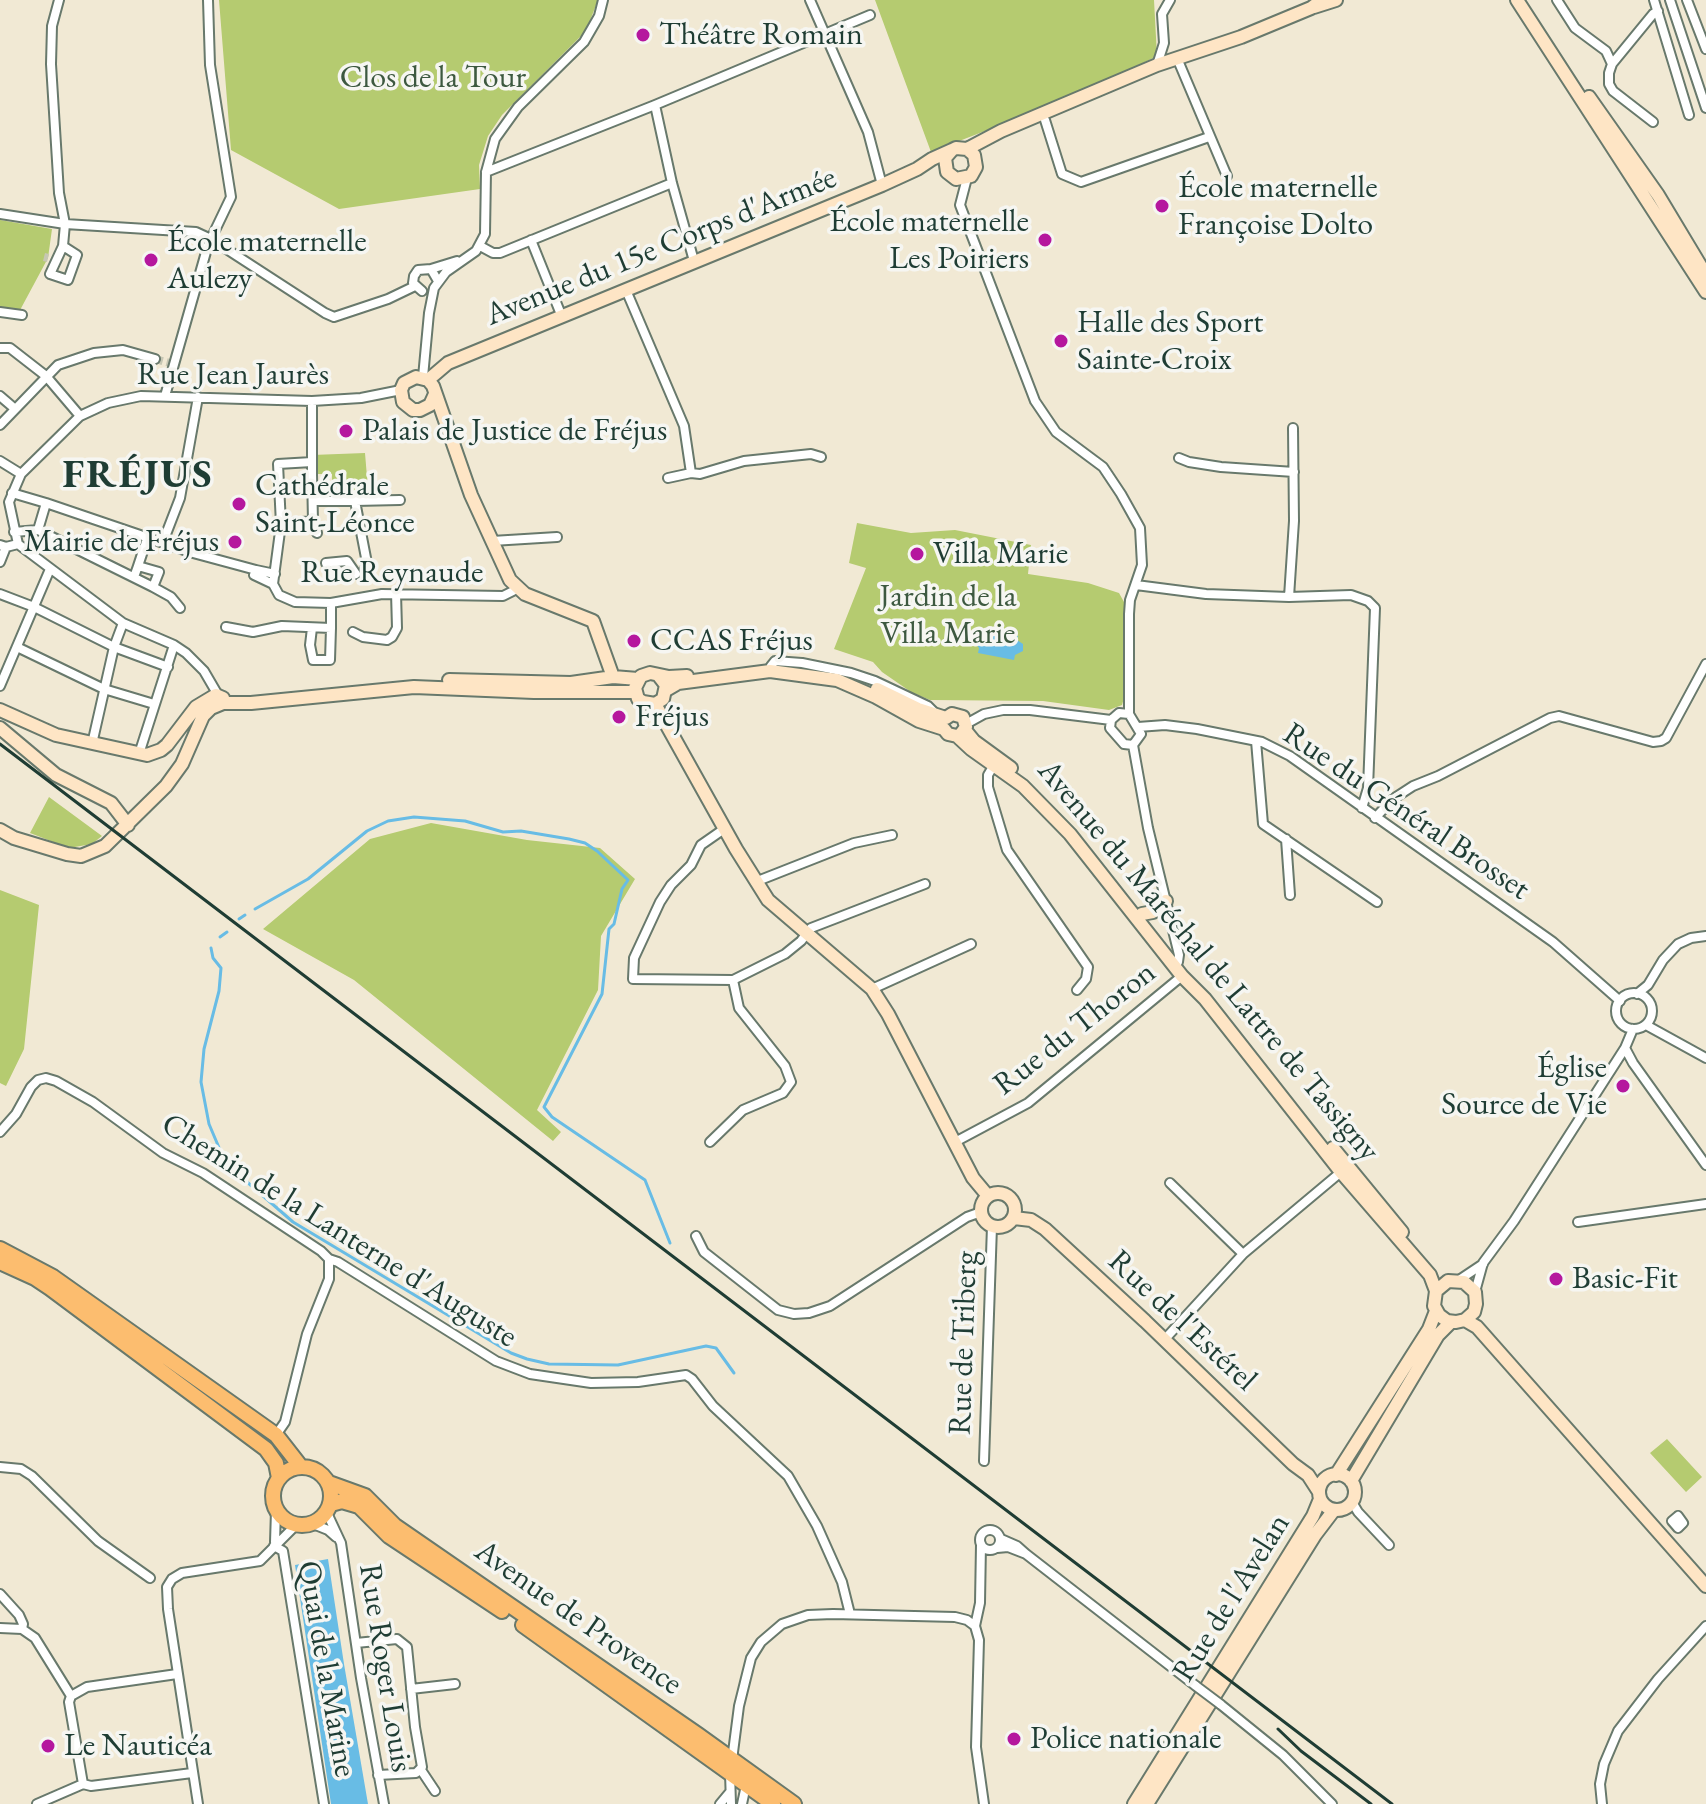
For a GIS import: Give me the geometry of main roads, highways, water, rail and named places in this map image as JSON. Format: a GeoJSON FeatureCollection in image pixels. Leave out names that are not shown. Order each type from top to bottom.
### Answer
{"type":"FeatureCollection","features":[{"type":"Feature","properties":{"kind":"main road"},"geometry":{"type":"LineString","coordinates":[[1179,62],[1157,65],[1001,131],[967,149],[952,150],[945,158],[945,168],[952,177],[967,178],[974,172],[976,160],[992,142],[1179,62],[1228,45],[1316,4],[1336,0]]}},
{"type":"Feature","properties":{"kind":"main road"},"geometry":{"type":"LineString","coordinates":[[1517,0],[1706,292]]}},
{"type":"Feature","properties":{"kind":"main road"},"geometry":{"type":"LineString","coordinates":[[1527,0],[1571,70],[1658,195],[1706,275]]}},
{"type":"Feature","properties":{"kind":"main road"},"geometry":{"type":"LineString","coordinates":[[967,149],[976,160]]}},
{"type":"Feature","properties":{"kind":"main road","name":"Avenue du 15e Corps d'Armée"},"geometry":{"type":"LineString","coordinates":[[426,379],[442,366],[882,185],[952,150]]}},
{"type":"Feature","properties":{"kind":"main road","name":"Avenue du 15e Corps d'Armée"},"geometry":{"type":"LineString","coordinates":[[917,169],[945,168]]}},
{"type":"Feature","properties":{"kind":"main road"},"geometry":{"type":"LineString","coordinates":[[432,399],[420,410],[407,407],[401,390],[409,379],[426,379],[466,495],[505,579],[513,591],[533,602],[577,617],[591,626],[609,682]]}},
{"type":"Feature","properties":{"kind":"main road"},"geometry":{"type":"LineString","coordinates":[[432,399],[510,580],[519,591],[593,621],[609,682]]}},
{"type":"Feature","properties":{"kind":"main road"},"geometry":{"type":"LineString","coordinates":[[637,686],[643,702],[655,704],[663,699],[666,690],[678,683],[770,671],[796,673],[850,684],[919,721],[942,721],[956,714],[963,717],[963,730],[951,736],[942,721],[918,709],[849,678],[803,668],[771,666],[676,677],[650,673],[637,686]]}},
{"type":"Feature","properties":{"kind":"main road"},"geometry":{"type":"LineString","coordinates":[[659,676],[666,690]]}},
{"type":"Feature","properties":{"kind":"main road"},"geometry":{"type":"LineString","coordinates":[[0,710],[35,728],[147,755],[161,750],[192,711],[218,700],[251,703],[414,687],[534,692],[609,682],[637,686]]}},
{"type":"Feature","properties":{"kind":"main road"},"geometry":{"type":"LineString","coordinates":[[0,830],[39,847],[81,856],[105,846],[166,786],[182,764],[203,716],[218,700]]}},
{"type":"Feature","properties":{"kind":"main road"},"geometry":{"type":"LineString","coordinates":[[655,704],[724,829],[768,900],[872,989],[973,1178],[988,1196]]}},
{"type":"Feature","properties":{"kind":"main road"},"geometry":{"type":"LineString","coordinates":[[0,728],[56,775],[111,803],[128,825]]}},
{"type":"Feature","properties":{"kind":"main road","name":"Avenue du Maréchal de Lattre de Tassigny"},"geometry":{"type":"LineString","coordinates":[[963,730],[994,765],[1023,786],[1070,834],[1341,1172],[1425,1269],[1436,1291]]}},
{"type":"Feature","properties":{"kind":"main road","name":"Avenue du Maréchal de Lattre de Tassigny"},"geometry":{"type":"LineString","coordinates":[[963,730],[1047,801],[1434,1271],[1469,1284],[1475,1292],[1476,1304],[1463,1318]]}},
{"type":"Feature","properties":{"kind":"main road"},"geometry":{"type":"LineString","coordinates":[[1142,914],[1153,912],[1166,901]]}},
{"type":"Feature","properties":{"kind":"main road"},"geometry":{"type":"LineString","coordinates":[[1000,1193],[1011,1198],[1015,1208],[1014,1218],[1005,1226],[992,1226],[985,1221],[981,1212],[988,1196],[1000,1193]]}},
{"type":"Feature","properties":{"kind":"main road","name":"Rue de l'Estérel"},"geometry":{"type":"LineString","coordinates":[[1014,1218],[1031,1220],[1045,1229],[1308,1475],[1319,1496]]}},
{"type":"Feature","properties":{"kind":"main road"},"geometry":{"type":"LineString","coordinates":[[0,1249],[53,1277],[276,1435],[301,1467]]}},
{"type":"Feature","properties":{"kind":"main road"},"geometry":{"type":"LineString","coordinates":[[0,1262],[50,1288],[266,1449],[276,1463],[279,1478]]}},
{"type":"Feature","properties":{"kind":"main road"},"geometry":{"type":"LineString","coordinates":[[1351,1481],[1355,1491],[1352,1502],[1345,1509],[1326,1507],[1319,1496],[1429,1329],[1436,1311],[1436,1291],[1454,1280]]}},
{"type":"Feature","properties":{"kind":"main road"},"geometry":{"type":"LineString","coordinates":[[1436,1311],[1443,1318],[1463,1318],[1477,1327],[1706,1586]]}},
{"type":"Feature","properties":{"kind":"main road"},"geometry":{"type":"LineString","coordinates":[[1351,1481],[1438,1335],[1463,1318]]}},
{"type":"Feature","properties":{"kind":"main road"},"geometry":{"type":"LineString","coordinates":[[1463,1318],[1579,1436],[1706,1576]]}},
{"type":"Feature","properties":{"kind":"main road"},"geometry":{"type":"LineString","coordinates":[[301,1467],[320,1473],[329,1483],[329,1508],[313,1524],[296,1525],[285,1520],[276,1510],[273,1494],[279,1478],[289,1470],[301,1467]]}},
{"type":"Feature","properties":{"kind":"main road"},"geometry":{"type":"LineString","coordinates":[[1308,1475],[1351,1481]]}},
{"type":"Feature","properties":{"kind":"main road","name":"Avenue de Provence"},"geometry":{"type":"LineString","coordinates":[[329,1483],[365,1496],[395,1526],[731,1766],[773,1804]]}},
{"type":"Feature","properties":{"kind":"main road","name":"Rue de l'Avelan"},"geometry":{"type":"LineString","coordinates":[[1134,1804],[1305,1528],[1319,1496]]}},
{"type":"Feature","properties":{"kind":"main road","name":"Avenue de Provence"},"geometry":{"type":"LineString","coordinates":[[329,1508],[342,1501],[359,1506],[389,1536],[731,1766]]}},
{"type":"Feature","properties":{"kind":"main road","name":"Rue de l'Avelan"},"geometry":{"type":"LineString","coordinates":[[1147,1804],[1315,1535],[1334,1510]]}},
{"type":"Feature","properties":{"kind":"main road","name":"Avenue de Provence"},"geometry":{"type":"LineString","coordinates":[[748,1779],[794,1804]]}},
{"type":"Feature","properties":{"kind":"water"},"geometry":{"type":"Polygon","coordinates":[[[983,630],[1018,636],[1023,651],[1015,655],[1014,660],[978,653],[979,648],[973,640],[983,630]]]}},
{"type":"Feature","properties":{"kind":"water"},"geometry":{"type":"Polygon","coordinates":[[[328,1559],[368,1804],[331,1804],[295,1565],[328,1559]]]}},
{"type":"Feature","properties":{"kind":"waterway"},"geometry":{"type":"LineString","coordinates":[[255,909],[308,879],[367,831],[388,821],[414,817],[465,821],[503,832],[521,831],[569,839],[585,843],[597,851],[628,880],[622,889],[614,924],[609,929],[602,994],[544,1107],[552,1117],[645,1180],[670,1243]]}},
{"type":"Feature","properties":{"kind":"waterway"},"geometry":{"type":"LineString","coordinates":[[239,919],[245,915]]}},
{"type":"Feature","properties":{"kind":"waterway"},"geometry":{"type":"LineString","coordinates":[[220,937],[227,932]]}},
{"type":"Feature","properties":{"kind":"waterway"},"geometry":{"type":"LineString","coordinates":[[211,948],[213,958],[221,968],[219,991],[204,1049],[201,1082],[209,1124],[220,1150],[239,1175],[293,1222],[511,1353],[527,1359],[549,1364],[618,1365],[706,1346],[716,1348],[734,1373]]}},
{"type":"Feature","properties":{"kind":"tunnel"},"geometry":{"type":"LineString","coordinates":[[44,257],[48,258]]}},
{"type":"Feature","properties":{"kind":"tunnel"},"geometry":{"type":"LineString","coordinates":[[155,359],[170,363]]}},
{"type":"Feature","properties":{"kind":"railway"},"geometry":{"type":"LineString","coordinates":[[0,744],[1392,1804]]}},
{"type":"Feature","properties":{"kind":"railway"},"geometry":{"type":"LineString","coordinates":[[1278,1729],[1301,1751],[1371,1804]]}},
{"type":"Feature","properties":{"kind":"place","name":"Théâtre Romain"},"geometry":{"type":"Point","coordinates":[643,35]}},
{"type":"Feature","properties":{"kind":"place","name":"École maternelle Françoise Dolto"},"geometry":{"type":"Point","coordinates":[1162,206]}},
{"type":"Feature","properties":{"kind":"place","name":"École maternelle Les Poiriers"},"geometry":{"type":"Point","coordinates":[1045,240]}},
{"type":"Feature","properties":{"kind":"place","name":"École maternelle Aulezy"},"geometry":{"type":"Point","coordinates":[151,260]}},
{"type":"Feature","properties":{"kind":"place","name":"Halle des Sport Sainte-Croix"},"geometry":{"type":"Point","coordinates":[1061,341]}},
{"type":"Feature","properties":{"kind":"place","name":"Palais de Justice de Fréjus"},"geometry":{"type":"Point","coordinates":[346,431]}},
{"type":"Feature","properties":{"kind":"place","name":"Cathédrale Saint-Léonce"},"geometry":{"type":"Point","coordinates":[239,504]}},
{"type":"Feature","properties":{"kind":"place","name":"Mairie de Fréjus"},"geometry":{"type":"Point","coordinates":[235,542]}},
{"type":"Feature","properties":{"kind":"place","name":"Villa Marie"},"geometry":{"type":"Point","coordinates":[917,554]}},
{"type":"Feature","properties":{"kind":"place","name":"CCAS Fréjus"},"geometry":{"type":"Point","coordinates":[634,641]}},
{"type":"Feature","properties":{"kind":"place","name":"Fréjus"},"geometry":{"type":"Point","coordinates":[619,717]}},
{"type":"Feature","properties":{"kind":"place","name":"Église Source de Vie"},"geometry":{"type":"Point","coordinates":[1623,1086]}},
{"type":"Feature","properties":{"kind":"place","name":"Basic-Fit"},"geometry":{"type":"Point","coordinates":[1556,1279]}},
{"type":"Feature","properties":{"kind":"place","name":"Police nationale"},"geometry":{"type":"Point","coordinates":[1014,1739]}},
{"type":"Feature","properties":{"kind":"place","name":"Le Nauticéa"},"geometry":{"type":"Point","coordinates":[48,1746]}},
{"type":"Feature","properties":{"kind":"district","name":"FRÉJUS"},"geometry":{"type":"Point","coordinates":[138,476]}},
{"type":"Feature","properties":{"kind":"park label","name":"Clos de la Tour"},"geometry":{"type":"Point","coordinates":[433,78]}},
{"type":"Feature","properties":{"kind":"park label","name":"Jardin de la Villa Marie"},"geometry":{"type":"Point","coordinates":[948,616]}}]}
